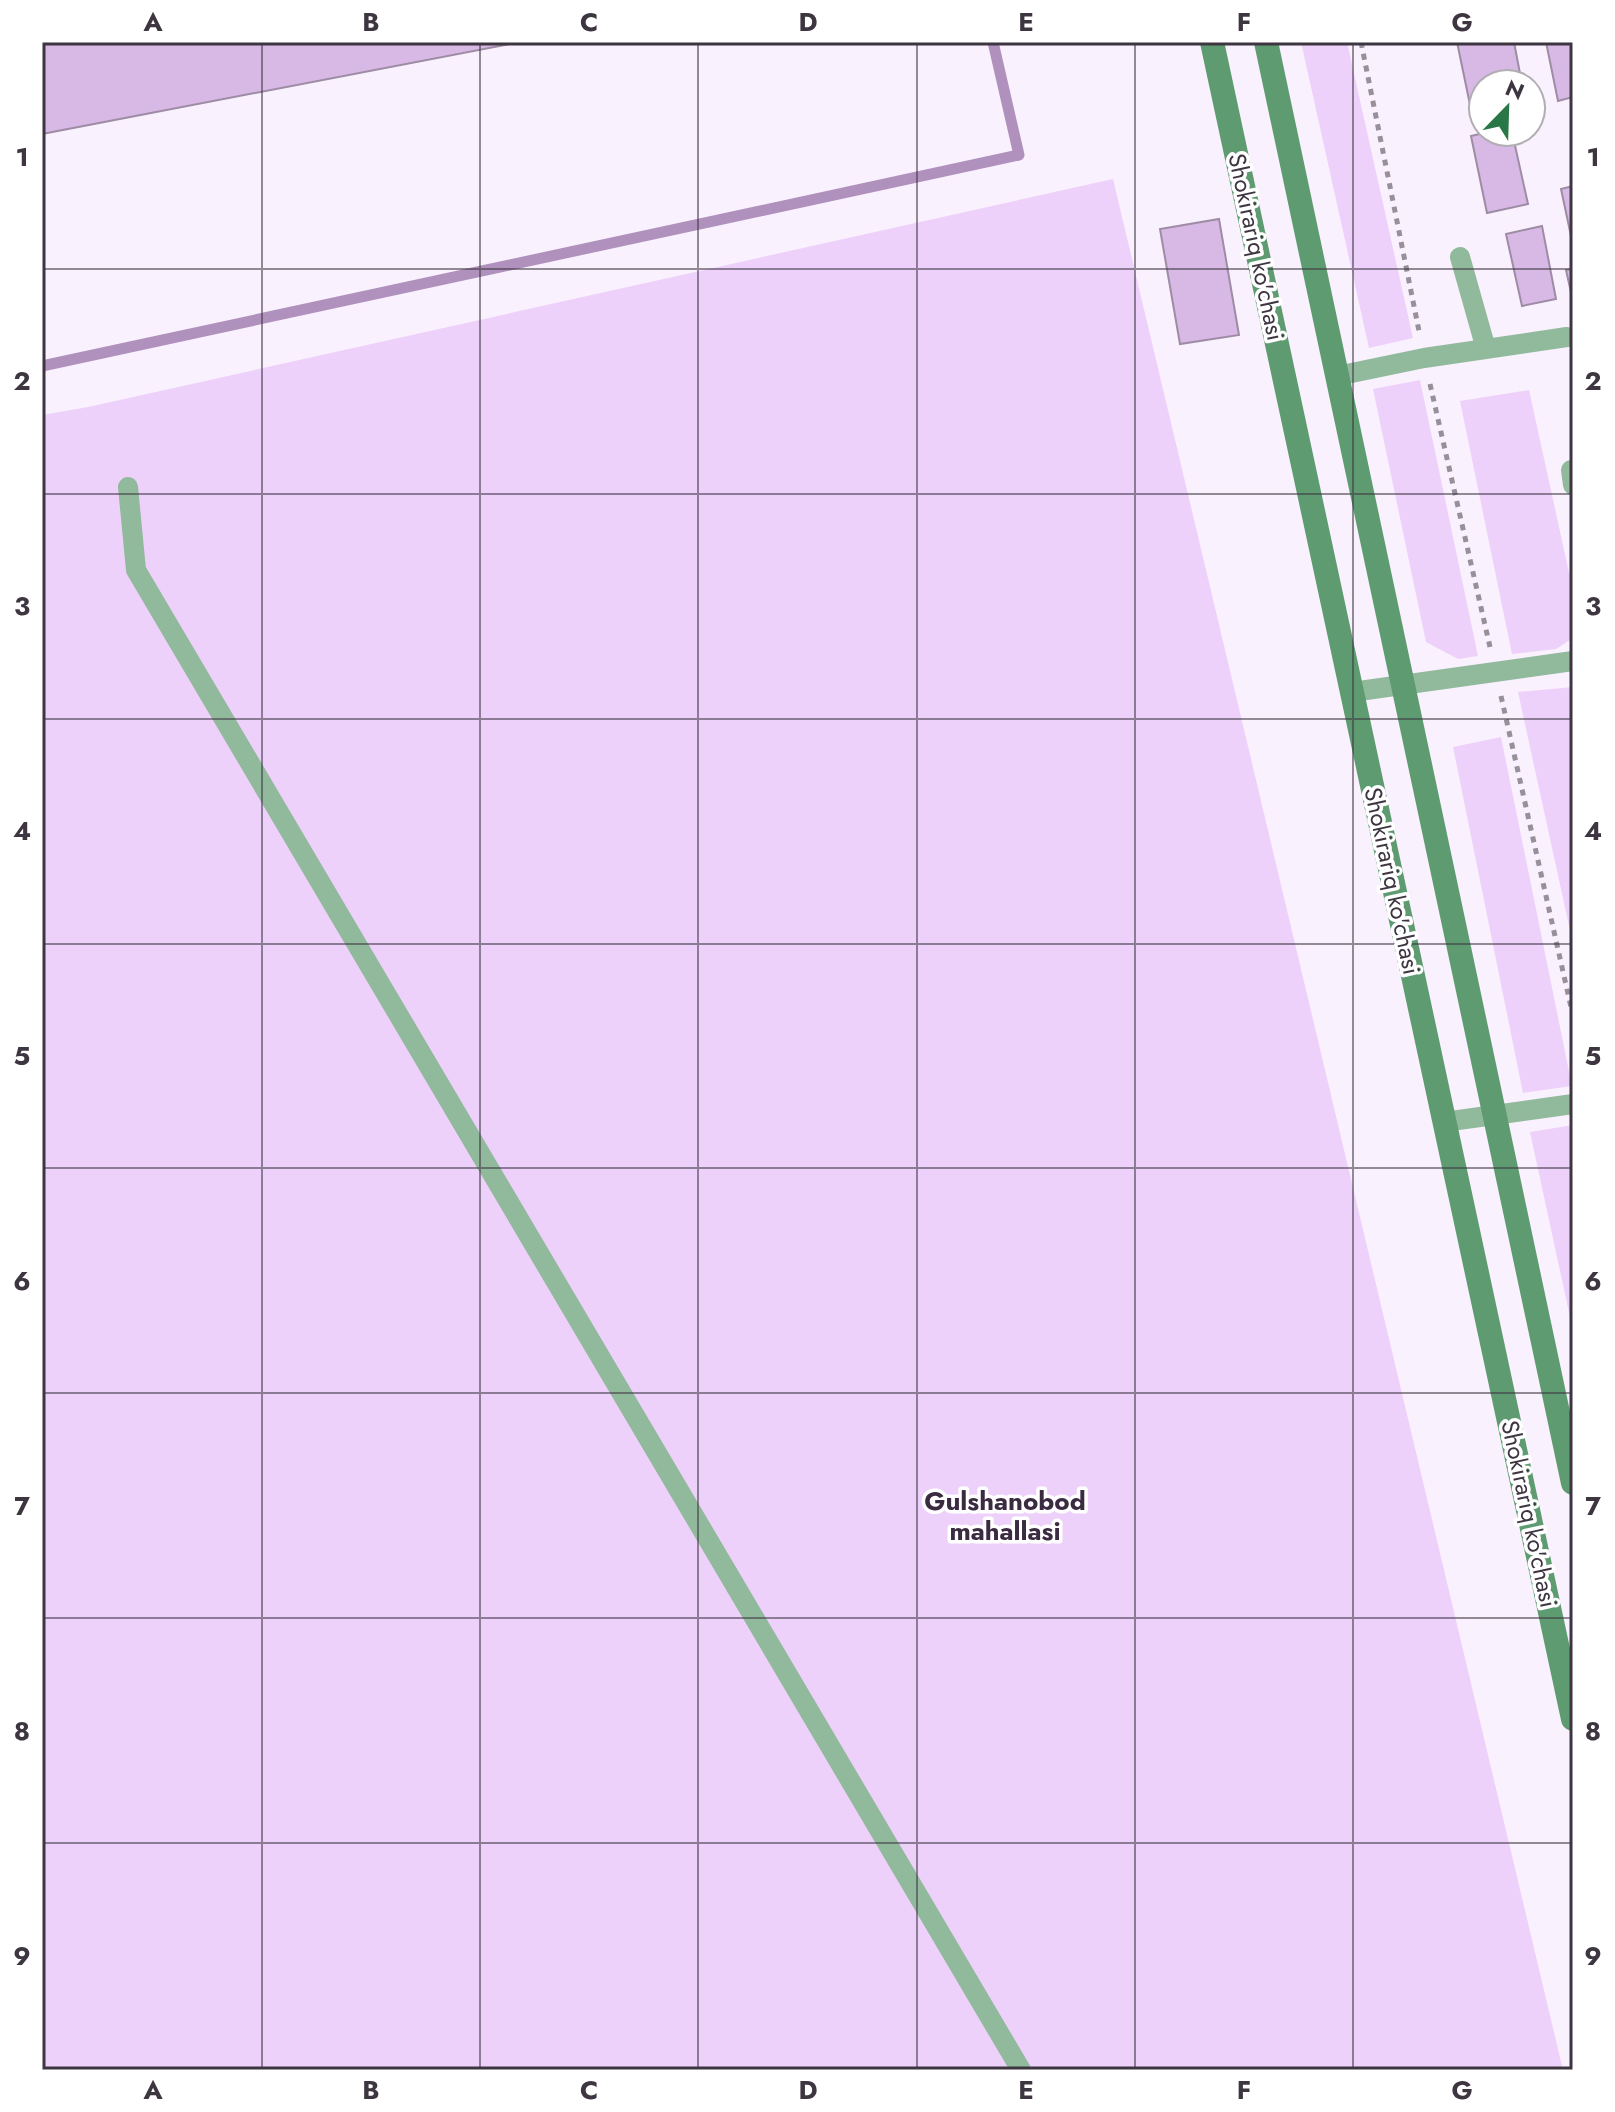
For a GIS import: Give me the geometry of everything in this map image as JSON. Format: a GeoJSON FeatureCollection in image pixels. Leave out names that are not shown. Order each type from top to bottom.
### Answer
{"type":"FeatureCollection","features":[{"type":"Feature","properties":{"kind":"main road","name":"Shokirariq ko'chasi"},"geometry":{"type":"LineString","coordinates":[[1212,42],[1573,1719]]}},
{"type":"Feature","properties":{"kind":"main road","name":"Shokirariq ko'chasi"},"geometry":{"type":"LineString","coordinates":[[1266,42],[1573,1483]]}},
{"type":"Feature","properties":{"kind":"lane"},"geometry":{"type":"LineString","coordinates":[[1460,257],[1486,349]]}},
{"type":"Feature","properties":{"kind":"lane"},"geometry":{"type":"LineString","coordinates":[[1337,376],[1424,358],[1567,337]]}},
{"type":"Feature","properties":{"kind":"lane"},"geometry":{"type":"LineString","coordinates":[[1573,470],[1573,485]]}},
{"type":"Feature","properties":{"kind":"lane"},"geometry":{"type":"LineString","coordinates":[[128,487],[136,570],[1021,2070]]}},
{"type":"Feature","properties":{"kind":"lane"},"geometry":{"type":"LineString","coordinates":[[1352,692],[1573,661]]}},
{"type":"Feature","properties":{"kind":"lane"},"geometry":{"type":"LineString","coordinates":[[1444,1122],[1573,1104]]}},
{"type":"Feature","properties":{"kind":"path"},"geometry":{"type":"LineString","coordinates":[[1361,42],[1424,358],[1573,1016]]}},
{"type":"Feature","properties":{"kind":"shaded area"},"geometry":{"type":"Polygon","coordinates":[[[1301,42],[1347,42],[1413,338],[1369,348],[1301,42]]]}},
{"type":"Feature","properties":{"kind":"shaded area"},"geometry":{"type":"Polygon","coordinates":[[[1113,179],[1563,2070],[42,2070],[42,415],[1113,179]]]}},
{"type":"Feature","properties":{"kind":"shaded area"},"geometry":{"type":"Polygon","coordinates":[[[1420,380],[1478,656],[1458,659],[1426,642],[1373,389],[1420,380]]]}},
{"type":"Feature","properties":{"kind":"shaded area"},"geometry":{"type":"Polygon","coordinates":[[[1529,390],[1573,591],[1573,638],[1556,649],[1512,654],[1460,401],[1529,390]]]}},
{"type":"Feature","properties":{"kind":"shaded area"},"geometry":{"type":"Polygon","coordinates":[[[1573,687],[1573,944],[1518,692],[1573,687]]]}},
{"type":"Feature","properties":{"kind":"shaded area"},"geometry":{"type":"Polygon","coordinates":[[[1501,737],[1572,1086],[1523,1093],[1453,747],[1501,737]]]}},
{"type":"Feature","properties":{"kind":"shaded area"},"geometry":{"type":"Polygon","coordinates":[[[1573,1125],[1573,1331],[1530,1132],[1573,1125]]]}},
{"type":"Feature","properties":{"kind":"building"},"geometry":{"type":"Polygon","coordinates":[[[42,42],[520,42],[42,134],[42,42]]]}},
{"type":"Feature","properties":{"kind":"building"},"geometry":{"type":"Polygon","coordinates":[[[1457,42],[1514,42],[1519,68],[1467,68],[1467,90],[1457,42]]]}},
{"type":"Feature","properties":{"kind":"building"},"geometry":{"type":"Polygon","coordinates":[[[1546,42],[1573,42],[1573,97],[1558,101],[1546,42]]]}},
{"type":"Feature","properties":{"kind":"building"},"geometry":{"type":"Polygon","coordinates":[[[1473,148],[1516,148],[1528,204],[1487,213],[1473,148]]]}},
{"type":"Feature","properties":{"kind":"building"},"geometry":{"type":"Polygon","coordinates":[[[1573,186],[1573,235],[1571,236],[1561,189],[1573,186]]]}},
{"type":"Feature","properties":{"kind":"building"},"geometry":{"type":"Polygon","coordinates":[[[1219,219],[1239,335],[1180,344],[1160,229],[1219,219]]]}},
{"type":"Feature","properties":{"kind":"building"},"geometry":{"type":"Polygon","coordinates":[[[1542,226],[1556,299],[1522,306],[1506,234],[1542,226]]]}},
{"type":"Feature","properties":{"kind":"building"},"geometry":{"type":"Polygon","coordinates":[[[1573,269],[1573,301],[1566,270],[1573,269]]]}},
{"type":"Feature","properties":{"kind":"waterway"},"geometry":{"type":"LineString","coordinates":[[42,366],[1019,155],[993,42]]}},
{"type":"Feature","properties":{"kind":"district","name":"Gulshanobod mahallasi"},"geometry":{"type":"Point","coordinates":[1005,1516]}}]}
